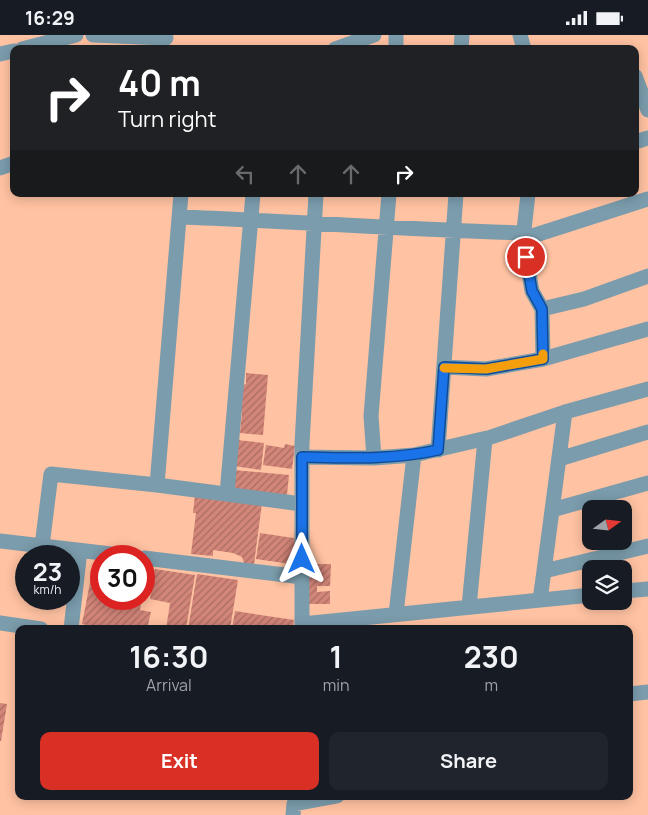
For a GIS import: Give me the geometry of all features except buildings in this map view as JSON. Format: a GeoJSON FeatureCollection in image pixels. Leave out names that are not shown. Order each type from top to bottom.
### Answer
{"type":"FeatureCollection","features":[{"type":"Feature","properties":{"kind":"street"},"geometry":{"type":"LineString","coordinates":[[40,45],[76,35]]}},
{"type":"Feature","properties":{"kind":"street"},"geometry":{"type":"LineString","coordinates":[[93,35],[165,40]]}},
{"type":"Feature","properties":{"kind":"street"},"geometry":{"type":"LineString","coordinates":[[346,45],[374,35]]}},
{"type":"Feature","properties":{"kind":"street"},"geometry":{"type":"LineString","coordinates":[[639,86],[648,110]]}},
{"type":"Feature","properties":{"kind":"street"},"geometry":{"type":"LineString","coordinates":[[157,485],[181,197]]}},
{"type":"Feature","properties":{"kind":"street"},"geometry":{"type":"LineString","coordinates":[[227,494],[253,197]]}},
{"type":"Feature","properties":{"kind":"street"},"geometry":{"type":"LineString","coordinates":[[316,197],[302,457],[302,624],[582,596]]}},
{"type":"Feature","properties":{"kind":"street"},"geometry":{"type":"LineString","coordinates":[[374,458],[371,416],[389,197]]}},
{"type":"Feature","properties":{"kind":"street"},"geometry":{"type":"LineString","coordinates":[[438,450],[456,197]]}},
{"type":"Feature","properties":{"kind":"street"},"geometry":{"type":"LineString","coordinates":[[528,197],[524,236],[532,291],[542,309],[543,359]]}},
{"type":"Feature","properties":{"kind":"street"},"geometry":{"type":"LineString","coordinates":[[179,217],[314,222],[524,236],[648,199]]}},
{"type":"Feature","properties":{"kind":"street"},"geometry":{"type":"LineString","coordinates":[[542,309],[584,299],[648,276]]}},
{"type":"Feature","properties":{"kind":"street"},"geometry":{"type":"LineString","coordinates":[[444,367],[486,369],[543,359],[648,329]]}},
{"type":"Feature","properties":{"kind":"street"},"geometry":{"type":"LineString","coordinates":[[302,457],[374,458],[414,455],[487,438],[565,412],[648,389]]}},
{"type":"Feature","properties":{"kind":"street"},"geometry":{"type":"LineString","coordinates":[[540,600],[565,412]]}},
{"type":"Feature","properties":{"kind":"street"},"geometry":{"type":"LineString","coordinates":[[559,459],[648,432]]}},
{"type":"Feature","properties":{"kind":"street"},"geometry":{"type":"LineString","coordinates":[[469,607],[485,439],[487,438]]}},
{"type":"Feature","properties":{"kind":"street"},"geometry":{"type":"LineString","coordinates":[[396,615],[414,455]]}},
{"type":"Feature","properties":{"kind":"street"},"geometry":{"type":"LineString","coordinates":[[42,545],[51,474],[157,485],[302,504]]}},
{"type":"Feature","properties":{"kind":"street"},"geometry":{"type":"LineString","coordinates":[[552,510],[648,483]]}},
{"type":"Feature","properties":{"kind":"street"},"geometry":{"type":"LineString","coordinates":[[0,541],[34,545]]}},
{"type":"Feature","properties":{"kind":"street"},"geometry":{"type":"LineString","coordinates":[[544,571],[648,546]]}},
{"type":"Feature","properties":{"kind":"street"},"geometry":{"type":"LineString","coordinates":[[80,551],[90,552]]}},
{"type":"Feature","properties":{"kind":"street"},"geometry":{"type":"LineString","coordinates":[[155,559],[302,577]]}},
{"type":"Feature","properties":{"kind":"street"},"geometry":{"type":"LineString","coordinates":[[632,590],[648,589]]}},
{"type":"Feature","properties":{"kind":"street"},"geometry":{"type":"LineString","coordinates":[[71,625],[73,610]]}},
{"type":"Feature","properties":{"kind":"street"},"geometry":{"type":"LineString","coordinates":[[0,623],[15,625]]}},
{"type":"Feature","properties":{"kind":"street"},"geometry":{"type":"LineString","coordinates":[[633,694],[648,692]]}},
{"type":"Feature","properties":{"kind":"street"},"geometry":{"type":"LineString","coordinates":[[293,815],[294,804],[316,800]]}},
{"type":"Feature","properties":{"kind":"slow traffic"},"geometry":{"type":"LineString","coordinates":[[444,368],[486,369],[543,359],[543,354]]}},
{"type":"Feature","properties":{"kind":"route"},"geometry":{"type":"LineString","coordinates":[[302,559],[302,457],[374,458],[414,455],[438,450],[444,367],[486,369],[543,359],[542,309],[532,291],[526,257]]}}]}
